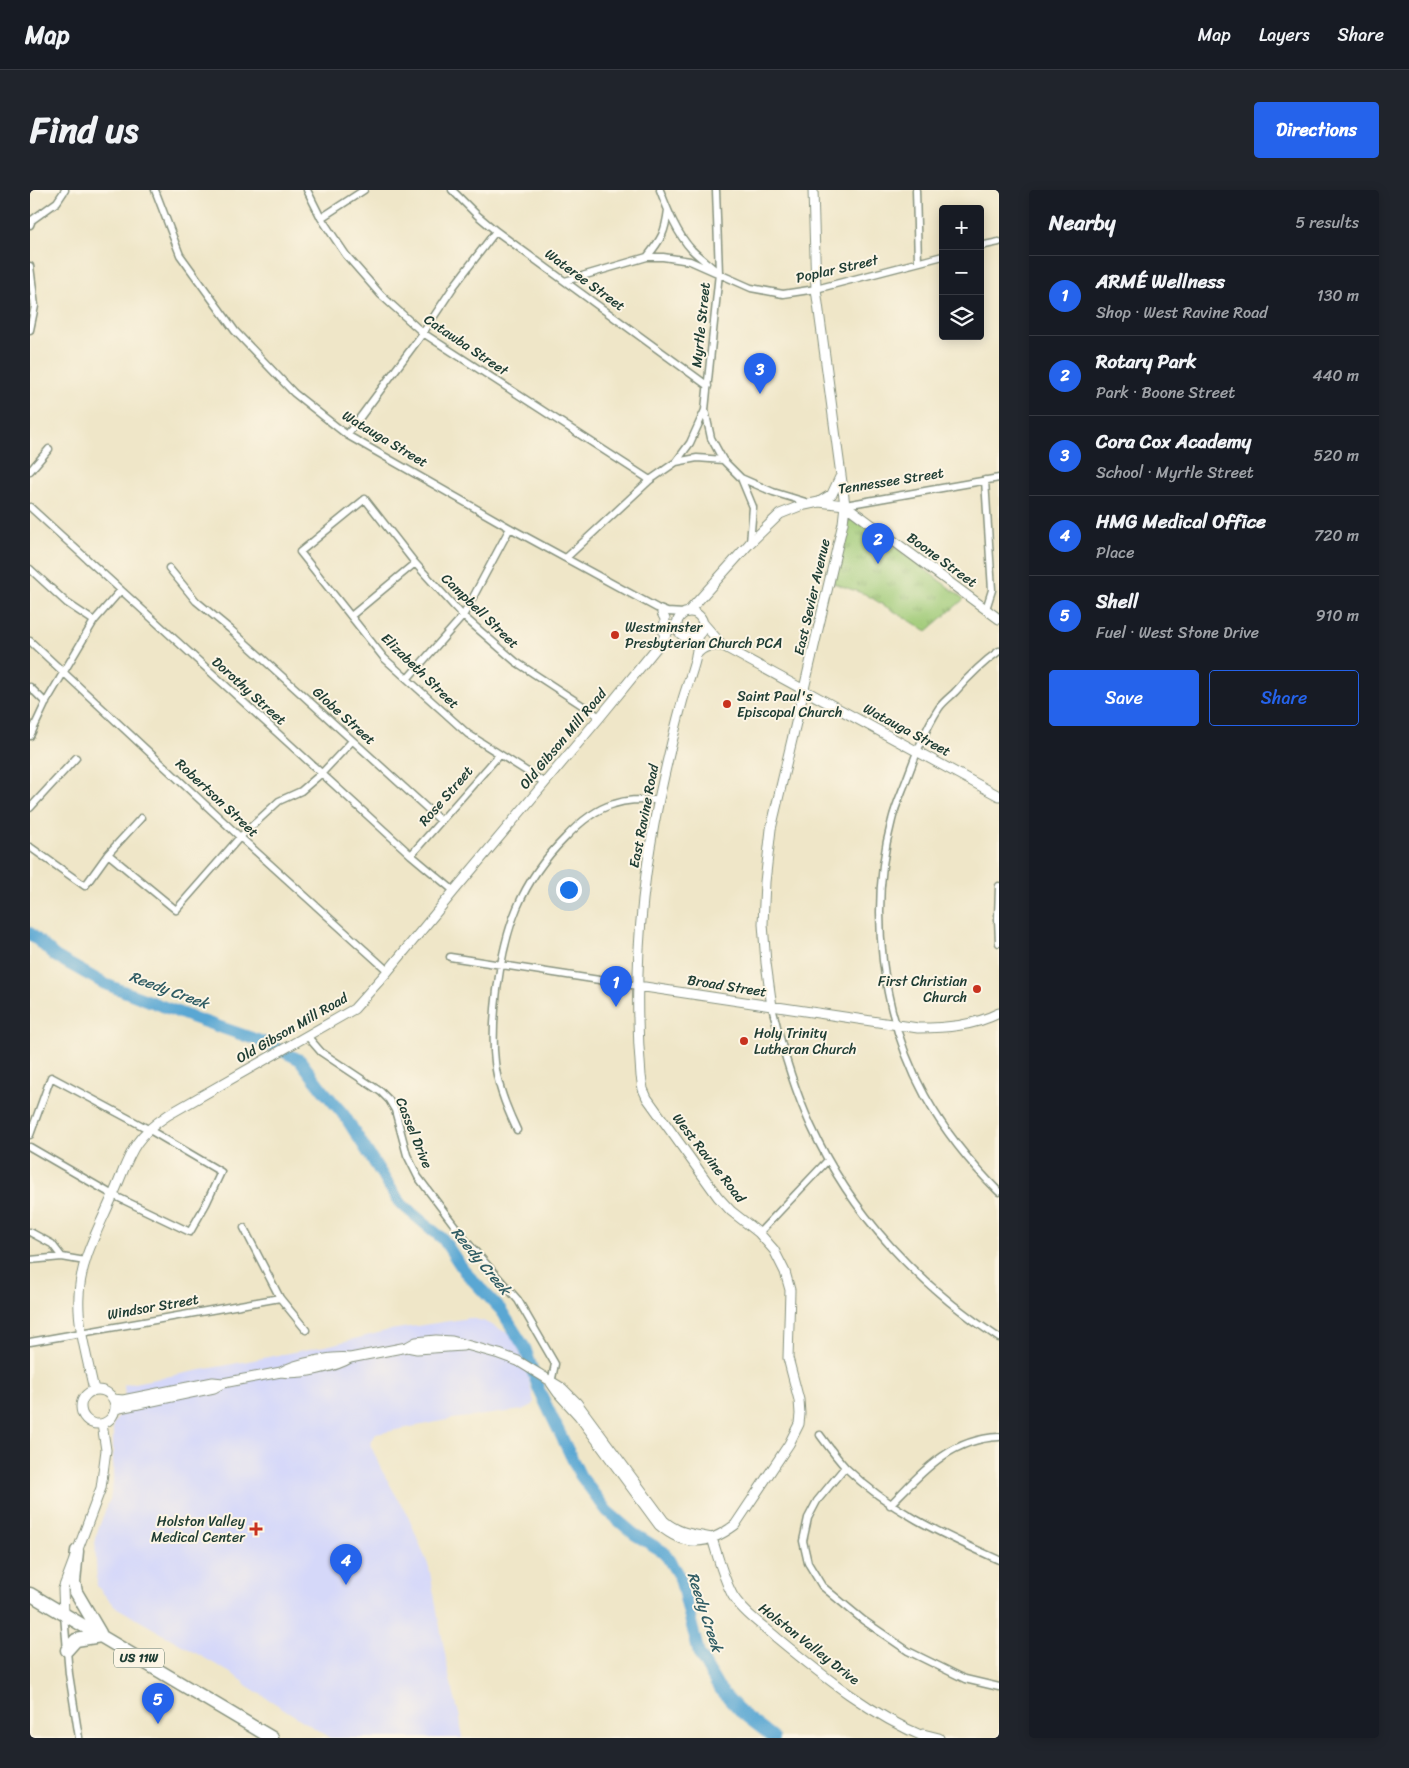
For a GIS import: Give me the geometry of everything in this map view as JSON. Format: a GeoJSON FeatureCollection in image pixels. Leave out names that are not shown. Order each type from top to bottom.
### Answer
{"type":"FeatureCollection","features":[{"type":"Feature","properties":{"kind":"highway"},"geometry":{"type":"LineString","coordinates":[[67,1650],[76,1640],[101,1636],[76,1592],[74,1582],[77,1551]]}},
{"type":"Feature","properties":{"kind":"highway","name":"US 11W"},"geometry":{"type":"LineString","coordinates":[[30,1594],[272,1738]]}},
{"type":"Feature","properties":{"kind":"street"},"geometry":{"type":"LineString","coordinates":[[30,225],[32,220],[57,202],[65,190]]}},
{"type":"Feature","properties":{"kind":"street","name":"Watauga Street"},"geometry":{"type":"LineString","coordinates":[[155,190],[180,255],[234,332],[294,393],[347,435],[566,558],[677,623]]}},
{"type":"Feature","properties":{"kind":"street","name":"Catawba Street"},"geometry":{"type":"LineString","coordinates":[[307,190],[321,218],[346,255],[381,295],[423,333],[650,480]]}},
{"type":"Feature","properties":{"kind":"street"},"geometry":{"type":"LineString","coordinates":[[321,218],[364,190]]}},
{"type":"Feature","properties":{"kind":"street","name":"Wateree Street"},"geometry":{"type":"LineString","coordinates":[[452,190],[496,231],[708,386]]}},
{"type":"Feature","properties":{"kind":"street"},"geometry":{"type":"LineString","coordinates":[[660,190],[668,210],[692,250],[719,273]]}},
{"type":"Feature","properties":{"kind":"street","name":"Myrtle Street"},"geometry":{"type":"LineString","coordinates":[[716,190],[719,273],[705,410],[711,438],[723,460]]}},
{"type":"Feature","properties":{"kind":"street","name":"East Sevier Avenue"},"geometry":{"type":"LineString","coordinates":[[772,1007],[766,963],[764,924],[767,856],[777,799],[843,522],[844,505],[816,289],[813,190]]}},
{"type":"Feature","properties":{"kind":"street"},"geometry":{"type":"LineString","coordinates":[[916,190],[918,262]]}},
{"type":"Feature","properties":{"kind":"street"},"geometry":{"type":"LineString","coordinates":[[647,257],[661,240],[668,210]]}},
{"type":"Feature","properties":{"kind":"street"},"geometry":{"type":"LineString","coordinates":[[347,435],[496,231]]}},
{"type":"Feature","properties":{"kind":"street"},"geometry":{"type":"LineString","coordinates":[[984,245],[999,242]]}},
{"type":"Feature","properties":{"kind":"street","name":"Poplar Street"},"geometry":{"type":"LineString","coordinates":[[565,281],[647,257],[690,261],[751,288],[784,294],[816,289],[939,257]]}},
{"type":"Feature","properties":{"kind":"street"},"geometry":{"type":"LineString","coordinates":[[30,266],[34,306],[30,330]]}},
{"type":"Feature","properties":{"kind":"street"},"geometry":{"type":"LineString","coordinates":[[566,558],[650,480],[676,462],[690,442],[705,410]]}},
{"type":"Feature","properties":{"kind":"street"},"geometry":{"type":"LineString","coordinates":[[30,471],[50,449]]}},
{"type":"Feature","properties":{"kind":"street"},"geometry":{"type":"LineString","coordinates":[[676,462],[697,458],[723,460]]}},
{"type":"Feature","properties":{"kind":"street","name":"Tennessee Street"},"geometry":{"type":"LineString","coordinates":[[723,460],[741,478],[773,492],[809,503],[819,502],[844,505],[999,478]]}},
{"type":"Feature","properties":{"kind":"street"},"geometry":{"type":"LineString","coordinates":[[819,502],[832,494],[840,474]]}},
{"type":"Feature","properties":{"kind":"street"},"geometry":{"type":"LineString","coordinates":[[741,478],[753,507],[750,543]]}},
{"type":"Feature","properties":{"kind":"street"},"geometry":{"type":"LineString","coordinates":[[985,480],[992,590],[986,609]]}},
{"type":"Feature","properties":{"kind":"street","name":"Campbell Street"},"geometry":{"type":"LineString","coordinates":[[300,552],[365,500],[415,563],[463,616],[516,662],[600,717]]}},
{"type":"Feature","properties":{"kind":"street"},"geometry":{"type":"LineString","coordinates":[[724,646],[712,645],[702,648],[696,655],[691,642],[684,636],[677,623],[679,618],[705,594],[750,543],[780,514],[809,503]]}},
{"type":"Feature","properties":{"kind":"street","name":"Boone Street"},"geometry":{"type":"LineString","coordinates":[[844,505],[999,619]]}},
{"type":"Feature","properties":{"kind":"street","name":"Dorothy Street"},"geometry":{"type":"LineString","coordinates":[[30,507],[411,855],[454,891]]}},
{"type":"Feature","properties":{"kind":"street"},"geometry":{"type":"LineString","coordinates":[[408,678],[463,616],[510,528]]}},
{"type":"Feature","properties":{"kind":"street","name":"Elizabeth Street"},"geometry":{"type":"LineString","coordinates":[[300,552],[384,658],[468,734],[545,783]]}},
{"type":"Feature","properties":{"kind":"street"},"geometry":{"type":"LineString","coordinates":[[350,616],[415,563]]}},
{"type":"Feature","properties":{"kind":"street","name":"Globe Street"},"geometry":{"type":"LineString","coordinates":[[169,568],[196,601],[230,629],[441,821]]}},
{"type":"Feature","properties":{"kind":"street"},"geometry":{"type":"LineString","coordinates":[[30,569],[67,603],[94,621]]}},
{"type":"Feature","properties":{"kind":"street"},"geometry":{"type":"LineString","coordinates":[[30,736],[46,703],[94,621],[121,590]]}},
{"type":"Feature","properties":{"kind":"street"},"geometry":{"type":"LineString","coordinates":[[697,636],[702,630],[705,594]]}},
{"type":"Feature","properties":{"kind":"street"},"geometry":{"type":"LineString","coordinates":[[659,611],[665,619],[662,641]]}},
{"type":"Feature","properties":{"kind":"street","name":"Watauga Street"},"geometry":{"type":"LineString","coordinates":[[659,611],[686,613]]}},
{"type":"Feature","properties":{"kind":"street"},"geometry":{"type":"LineString","coordinates":[[686,613],[696,614],[702,621]]}},
{"type":"Feature","properties":{"kind":"street","name":"Watauga Street"},"geometry":{"type":"LineString","coordinates":[[702,621],[724,646],[999,796]]}},
{"type":"Feature","properties":{"kind":"street","name":"Old Gibson Mill Road"},"geometry":{"type":"LineString","coordinates":[[94,1390],[83,1332],[79,1297],[81,1279],[85,1261],[127,1160],[136,1144],[148,1129],[168,1115],[308,1037],[354,1009],[388,971],[600,717],[662,641],[671,627],[677,623]]}},
{"type":"Feature","properties":{"kind":"street"},"geometry":{"type":"LineString","coordinates":[[684,636],[697,636],[724,646]]}},
{"type":"Feature","properties":{"kind":"street","name":"Old Gibson Mill Road"},"geometry":{"type":"LineString","coordinates":[[662,641],[684,636]]}},
{"type":"Feature","properties":{"kind":"street","name":"East Ravine Road"},"geometry":{"type":"LineString","coordinates":[[638,986],[645,889],[659,800],[680,711],[696,655],[697,636]]}},
{"type":"Feature","properties":{"kind":"street","name":"Robertson Street"},"geometry":{"type":"LineString","coordinates":[[30,641],[240,837],[388,971]]}},
{"type":"Feature","properties":{"kind":"street"},"geometry":{"type":"LineString","coordinates":[[999,650],[981,664],[940,708],[917,751],[892,818],[884,854],[880,892],[882,949],[886,981],[896,1026],[913,1072],[937,1116],[969,1161],[999,1192]]}},
{"type":"Feature","properties":{"kind":"street"},"geometry":{"type":"LineString","coordinates":[[30,687],[46,703]]}},
{"type":"Feature","properties":{"kind":"street"},"geometry":{"type":"LineString","coordinates":[[108,854],[176,910],[240,837],[279,801],[301,791],[322,773],[352,741]]}},
{"type":"Feature","properties":{"kind":"street","name":"Rose Street"},"geometry":{"type":"LineString","coordinates":[[411,855],[499,755]]}},
{"type":"Feature","properties":{"kind":"street"},"geometry":{"type":"LineString","coordinates":[[30,808],[76,758]]}},
{"type":"Feature","properties":{"kind":"street"},"geometry":{"type":"LineString","coordinates":[[517,1130],[501,1090],[495,1064],[493,1038],[501,965],[506,939],[518,903],[536,870],[553,849],[584,820],[612,804],[636,799],[659,800]]}},
{"type":"Feature","properties":{"kind":"street"},"geometry":{"type":"LineString","coordinates":[[30,847],[85,886],[108,854],[142,818]]}},
{"type":"Feature","properties":{"kind":"street"},"geometry":{"type":"LineString","coordinates":[[999,886],[999,943]]}},
{"type":"Feature","properties":{"kind":"street","name":"Broad Street"},"geometry":{"type":"LineString","coordinates":[[450,956],[896,1026],[918,1028],[958,1026],[999,1013]]}},
{"type":"Feature","properties":{"kind":"street","name":"West Ravine Road"},"geometry":{"type":"LineString","coordinates":[[113,1400],[123,1400],[213,1382],[223,1383],[281,1372],[290,1374],[342,1363],[350,1358],[407,1347],[465,1346],[499,1354],[518,1361],[549,1381],[579,1416],[659,1525],[674,1536],[701,1542],[735,1525],[792,1439],[800,1419],[799,1400],[788,1358],[790,1290],[785,1272],[774,1250],[759,1233],[725,1206],[647,1098],[643,1088],[640,1065],[638,986]]}},
{"type":"Feature","properties":{"kind":"street"},"geometry":{"type":"LineString","coordinates":[[772,1007],[786,1061],[811,1126],[828,1160],[849,1194],[896,1252],[946,1300],[999,1338]]}},
{"type":"Feature","properties":{"kind":"street","name":"Cassel Drive"},"geometry":{"type":"LineString","coordinates":[[308,1037],[320,1052],[381,1092],[390,1100],[395,1110],[407,1155],[418,1177],[467,1242],[521,1305],[555,1364],[555,1369],[549,1381]]}},
{"type":"Feature","properties":{"kind":"street"},"geometry":{"type":"LineString","coordinates":[[30,1135],[51,1077],[148,1129],[221,1172],[190,1232],[113,1195],[30,1147]]}},
{"type":"Feature","properties":{"kind":"street"},"geometry":{"type":"LineString","coordinates":[[759,1233],[828,1160]]}},
{"type":"Feature","properties":{"kind":"street"},"geometry":{"type":"LineString","coordinates":[[244,1228],[280,1298],[306,1330]]}},
{"type":"Feature","properties":{"kind":"street"},"geometry":{"type":"LineString","coordinates":[[30,1232],[52,1244],[62,1257]]}},
{"type":"Feature","properties":{"kind":"street"},"geometry":{"type":"LineString","coordinates":[[30,1260],[62,1257],[85,1261]]}},
{"type":"Feature","properties":{"kind":"street","name":"Windsor Street"},"geometry":{"type":"LineString","coordinates":[[30,1342],[280,1298]]}},
{"type":"Feature","properties":{"kind":"street","name":"West Ravine Road"},"geometry":{"type":"LineString","coordinates":[[115,1409],[214,1388],[223,1383]]}},
{"type":"Feature","properties":{"kind":"street"},"geometry":{"type":"LineString","coordinates":[[94,1390],[105,1391],[113,1400],[115,1409],[111,1419],[102,1424],[86,1420],[81,1411],[82,1400],[94,1390]]}},
{"type":"Feature","properties":{"kind":"street"},"geometry":{"type":"LineString","coordinates":[[79,1738],[69,1674],[63,1589],[101,1488],[106,1450],[102,1424]]}},
{"type":"Feature","properties":{"kind":"street"},"geometry":{"type":"LineString","coordinates":[[820,1435],[846,1467],[890,1505],[923,1525],[999,1560]]}},
{"type":"Feature","properties":{"kind":"street"},"geometry":{"type":"LineString","coordinates":[[890,1505],[942,1455],[973,1440],[999,1438]]}},
{"type":"Feature","properties":{"kind":"street"},"geometry":{"type":"LineString","coordinates":[[846,1467],[817,1501],[806,1526],[803,1541],[808,1563],[822,1586],[863,1620],[908,1652],[965,1679],[999,1687]]}},
{"type":"Feature","properties":{"kind":"street","name":"Holston Valley Drive"},"geometry":{"type":"LineString","coordinates":[[712,1538],[725,1578],[734,1596],[746,1611],[812,1666],[868,1707],[923,1736],[939,1738]]}},
{"type":"Feature","properties":{"kind":"shaded area","name":"Holston Valley Medical Center"},"geometry":{"type":"Polygon","coordinates":[[[470,1318],[483,1321],[510,1334],[517,1344],[528,1376],[533,1405],[523,1410],[452,1419],[376,1434],[371,1441],[371,1446],[381,1469],[410,1520],[429,1567],[449,1676],[460,1718],[462,1738],[330,1738],[246,1685],[234,1675],[114,1606],[97,1586],[95,1538],[110,1500],[113,1482],[113,1425],[120,1414],[126,1411],[124,1385],[330,1345],[390,1330],[470,1318]]]}},
{"type":"Feature","properties":{"kind":"green space"},"geometry":{"type":"Polygon","coordinates":[[[857,518],[964,599],[927,631],[865,594],[833,583],[848,520],[857,518]]]}},
{"type":"Feature","properties":{"kind":"waterway","name":"Reedy Creek"},"geometry":{"type":"LineString","coordinates":[[30,933],[55,956],[105,984],[266,1043],[300,1060],[344,1115],[400,1203],[443,1239],[464,1271],[501,1310],[525,1348],[539,1390],[580,1475],[607,1511],[634,1534],[664,1552],[680,1578],[699,1654],[718,1687],[744,1715],[774,1738]]}},
{"type":"Feature","properties":{"kind":"place","name":"Cora Cox Academy"},"geometry":{"type":"Point","coordinates":[760,394]}},
{"type":"Feature","properties":{"kind":"place","name":"Rotary Park"},"geometry":{"type":"Point","coordinates":[878,564]}},
{"type":"Feature","properties":{"kind":"place","name":"Westminster Presbyterian Church PCA"},"geometry":{"type":"Point","coordinates":[615,635]}},
{"type":"Feature","properties":{"kind":"place","name":"Saint Paul's Episcopal Church"},"geometry":{"type":"Point","coordinates":[727,704]}},
{"type":"Feature","properties":{"kind":"place","name":"First Christian Church"},"geometry":{"type":"Point","coordinates":[977,989]}},
{"type":"Feature","properties":{"kind":"place","name":"ARMÉ Wellness"},"geometry":{"type":"Point","coordinates":[616,1007]}},
{"type":"Feature","properties":{"kind":"place","name":"Holy Trinity Lutheran Church"},"geometry":{"type":"Point","coordinates":[744,1041]}},
{"type":"Feature","properties":{"kind":"place","name":"Holston Valley Medical Center"},"geometry":{"type":"Point","coordinates":[256,1529]}},
{"type":"Feature","properties":{"kind":"place","name":"HMG Medical Office"},"geometry":{"type":"Point","coordinates":[346,1585]}},
{"type":"Feature","properties":{"kind":"place","name":"Shell"},"geometry":{"type":"Point","coordinates":[158,1724]}}]}
